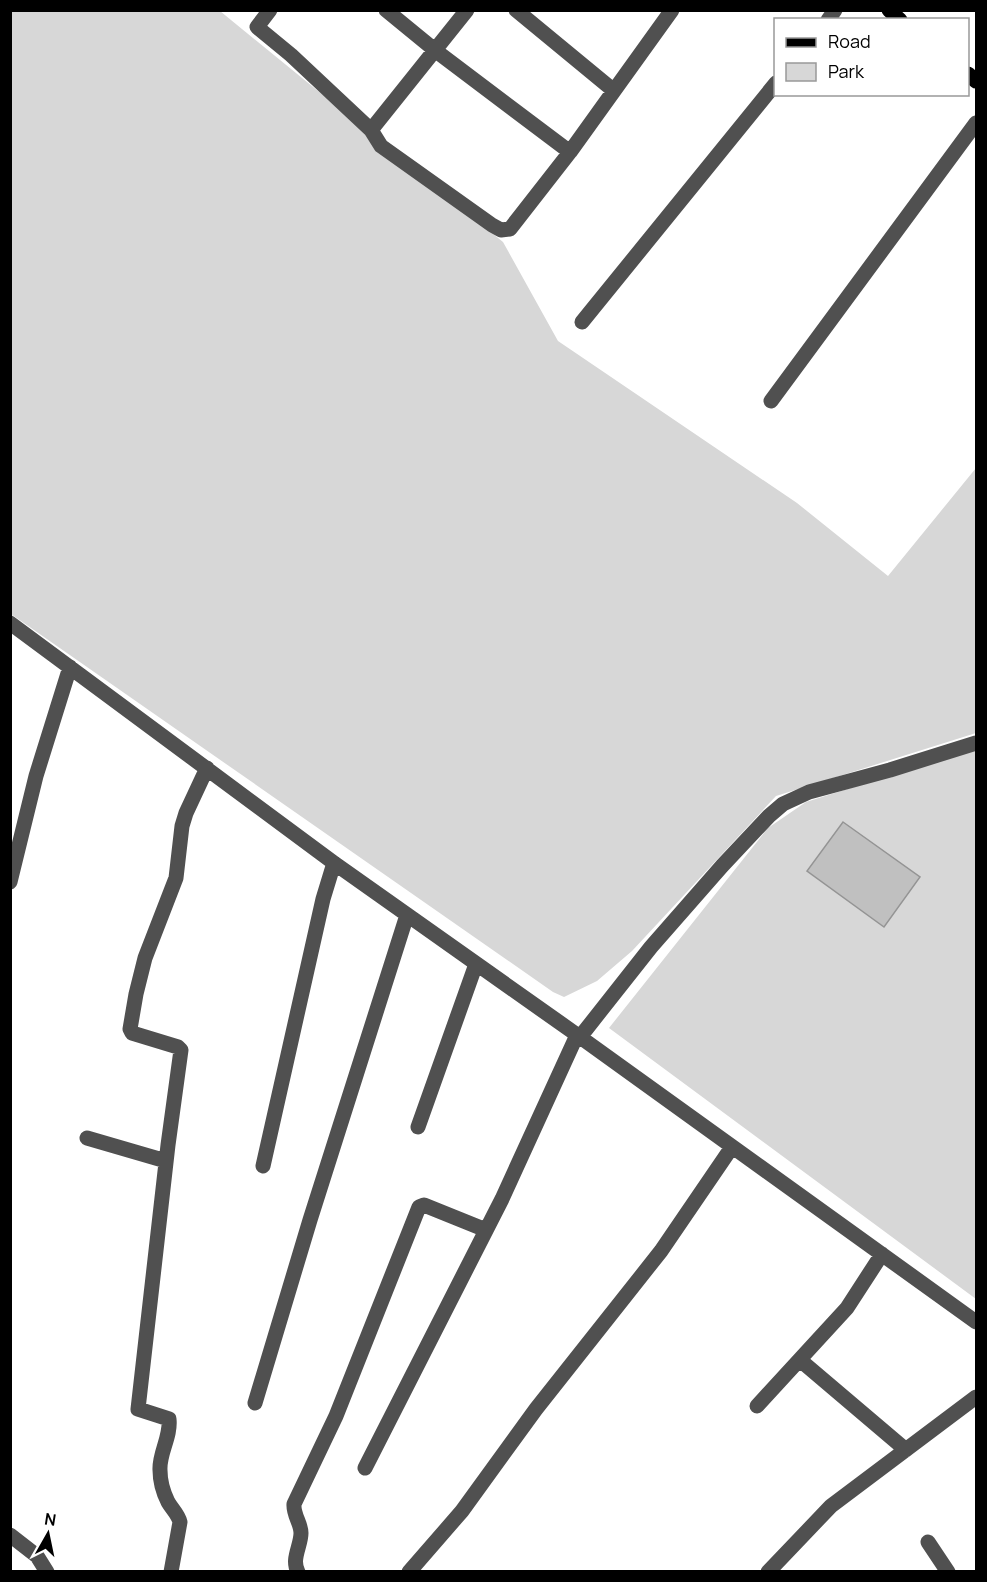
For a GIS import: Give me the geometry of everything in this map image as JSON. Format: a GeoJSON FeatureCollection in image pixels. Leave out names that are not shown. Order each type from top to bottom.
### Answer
{"type":"FeatureCollection","features":[{"type":"Feature","properties":{"kind":"street"},"geometry":{"type":"LineString","coordinates":[[270,10],[257,27],[291,55],[371,130],[381,146],[501,230],[510,230],[570,152],[672,10]]}},
{"type":"Feature","properties":{"kind":"street"},"geometry":{"type":"LineString","coordinates":[[386,10],[436,51],[570,152]]}},
{"type":"Feature","properties":{"kind":"street"},"geometry":{"type":"LineString","coordinates":[[371,130],[467,10]]}},
{"type":"Feature","properties":{"kind":"street"},"geometry":{"type":"LineString","coordinates":[[516,10],[613,90]]}},
{"type":"Feature","properties":{"kind":"street"},"geometry":{"type":"LineString","coordinates":[[582,322],[774,85]]}},
{"type":"Feature","properties":{"kind":"street"},"geometry":{"type":"LineString","coordinates":[[771,401],[976,123]]}},
{"type":"Feature","properties":{"kind":"street"},"geometry":{"type":"LineString","coordinates":[[10,623],[334,863],[579,1036],[976,1323]]}},
{"type":"Feature","properties":{"kind":"street"},"geometry":{"type":"LineString","coordinates":[[10,882],[36,776],[70,667]]}},
{"type":"Feature","properties":{"kind":"street"},"geometry":{"type":"LineString","coordinates":[[365,1468],[486,1230],[579,1036],[658,939],[722,866],[783,804],[809,792],[976,743]]}},
{"type":"Feature","properties":{"kind":"street"},"geometry":{"type":"LineString","coordinates":[[171,1572],[180,1522],[178,1515],[169,1504],[159,1468],[170,1426],[169,1419],[138,1409],[181,1050],[178,1047],[132,1033],[130,1029],[145,958],[176,878],[186,813],[207,768]]}},
{"type":"Feature","properties":{"kind":"street"},"geometry":{"type":"LineString","coordinates":[[262,1166],[323,899],[334,863]]}},
{"type":"Feature","properties":{"kind":"street"},"geometry":{"type":"LineString","coordinates":[[255,1402],[407,915]]}},
{"type":"Feature","properties":{"kind":"street"},"geometry":{"type":"LineString","coordinates":[[418,1127],[476,963]]}},
{"type":"Feature","properties":{"kind":"street"},"geometry":{"type":"LineString","coordinates":[[87,1138],[166,1161]]}},
{"type":"Feature","properties":{"kind":"street"},"geometry":{"type":"LineString","coordinates":[[409,1572],[462,1511],[536,1408],[661,1251],[732,1147]]}},
{"type":"Feature","properties":{"kind":"street"},"geometry":{"type":"LineString","coordinates":[[298,1572],[295,1563],[301,1532],[294,1504],[336,1416],[419,1207],[424,1205],[486,1230]]}},
{"type":"Feature","properties":{"kind":"street"},"geometry":{"type":"LineString","coordinates":[[757,1407],[847,1308],[882,1254]]}},
{"type":"Feature","properties":{"kind":"street"},"geometry":{"type":"LineString","coordinates":[[800,1360],[906,1450]]}},
{"type":"Feature","properties":{"kind":"street"},"geometry":{"type":"LineString","coordinates":[[768,1572],[831,1506],[976,1398]]}},
{"type":"Feature","properties":{"kind":"street"},"geometry":{"type":"LineString","coordinates":[[10,1535],[37,1556],[47,1572]]}},
{"type":"Feature","properties":{"kind":"street"},"geometry":{"type":"LineString","coordinates":[[928,1542],[948,1572]]}},
{"type":"Feature","properties":{"kind":"green space"},"geometry":{"type":"Polygon","coordinates":[[[11,11],[220,11],[503,242],[558,341],[797,503],[888,576],[976,468],[976,733],[776,796],[632,951],[597,981],[564,997],[553,992],[11,614],[11,11]]]}},
{"type":"Feature","properties":{"kind":"green space"},"geometry":{"type":"Polygon","coordinates":[[[976,749],[976,1299],[609,1028],[768,828],[806,802],[976,749]]]}},
{"type":"Feature","properties":{"kind":"building"},"geometry":{"type":"Polygon","coordinates":[[[843,822],[920,877],[884,927],[807,871],[843,822]]]}}]}
